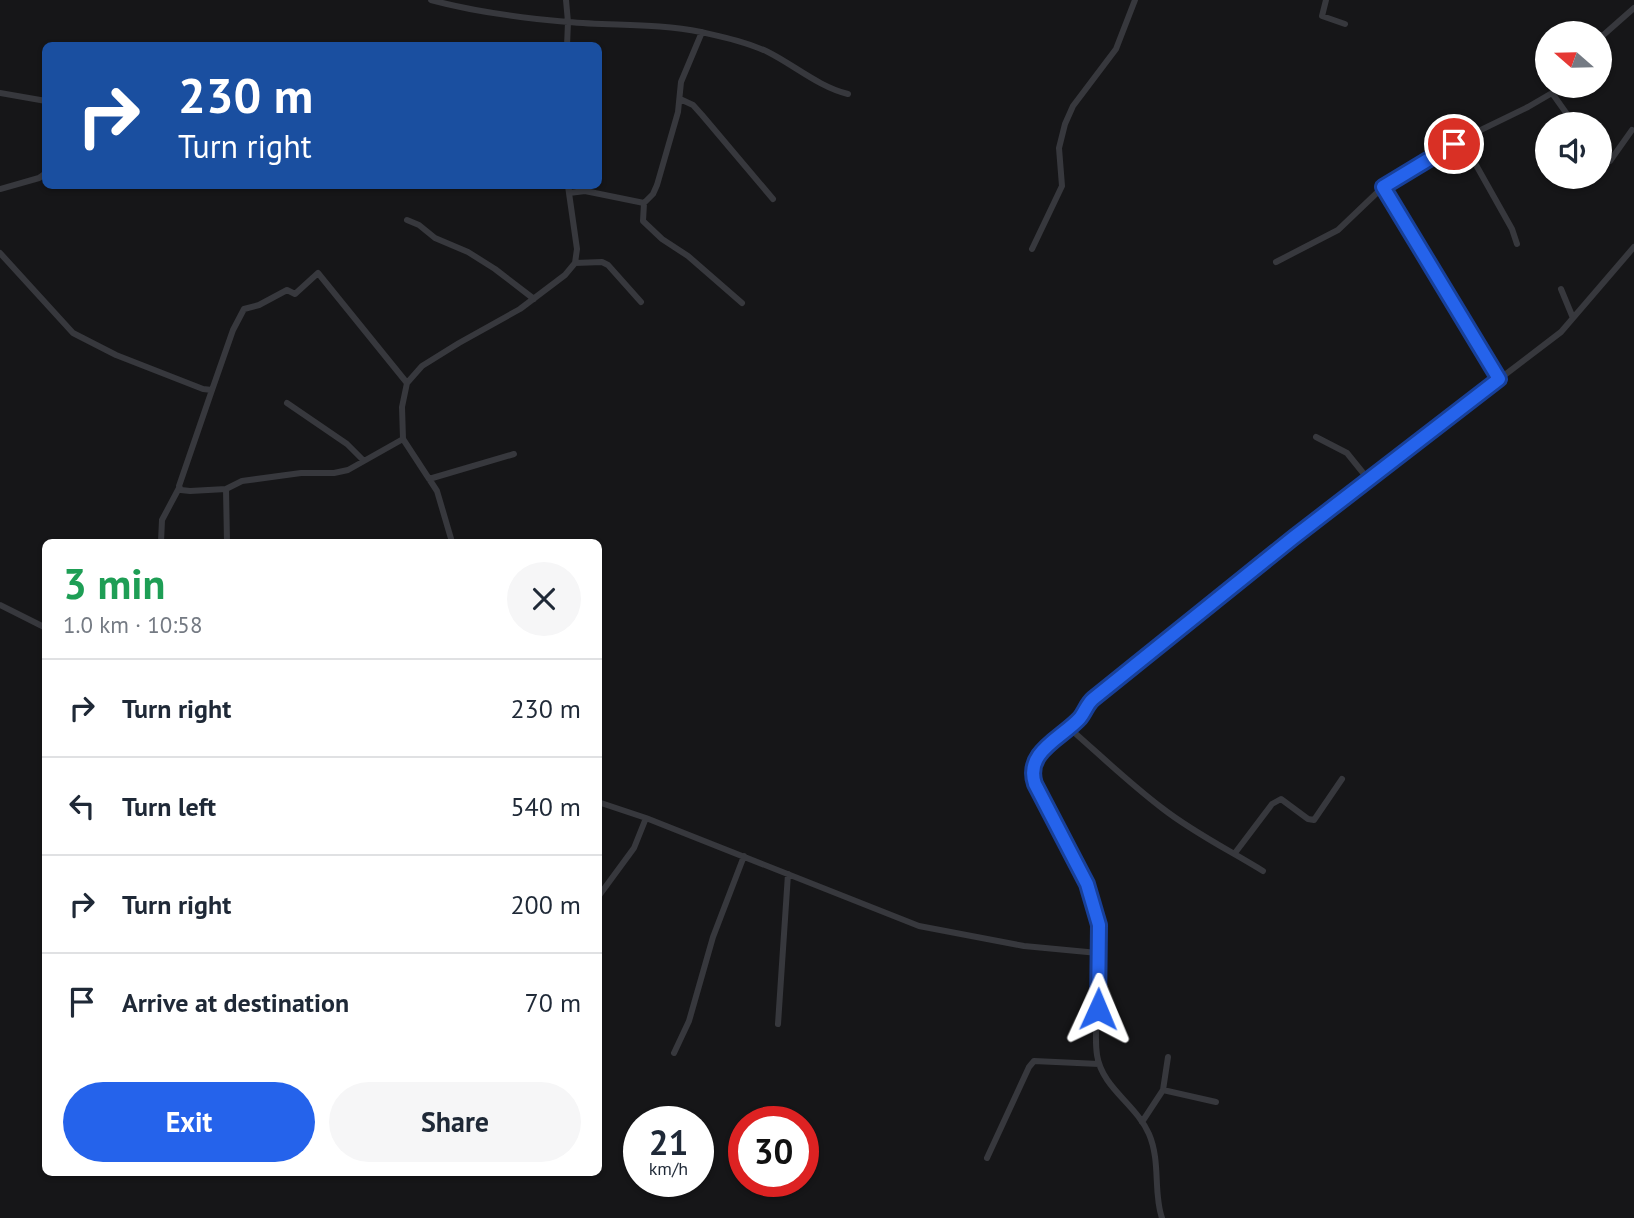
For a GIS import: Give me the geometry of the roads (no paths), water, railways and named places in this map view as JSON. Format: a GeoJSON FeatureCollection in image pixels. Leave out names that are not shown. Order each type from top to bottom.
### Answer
{"type":"FeatureCollection","features":[{"type":"Feature","properties":{"kind":"street"},"geometry":{"type":"LineString","coordinates":[[431,0],[458,7],[568,22],[671,26],[702,32],[767,52],[828,86],[848,94]]}},
{"type":"Feature","properties":{"kind":"street"},"geometry":{"type":"LineString","coordinates":[[566,0],[567,42]]}},
{"type":"Feature","properties":{"kind":"street"},"geometry":{"type":"LineString","coordinates":[[1032,249],[1062,186],[1059,148],[1065,124],[1073,106],[1116,49],[1135,0]]}},
{"type":"Feature","properties":{"kind":"street"},"geometry":{"type":"LineString","coordinates":[[1325,0],[1322,16],[1345,24]]}},
{"type":"Feature","properties":{"kind":"street"},"geometry":{"type":"LineString","coordinates":[[1612,27],[1634,8]]}},
{"type":"Feature","properties":{"kind":"street"},"geometry":{"type":"LineString","coordinates":[[702,32],[681,82],[680,99],[657,185],[653,194],[644,202],[643,221],[742,303]]}},
{"type":"Feature","properties":{"kind":"street"},"geometry":{"type":"LineString","coordinates":[[0,93],[42,100]]}},
{"type":"Feature","properties":{"kind":"street"},"geometry":{"type":"LineString","coordinates":[[1276,262],[1338,230],[1383,187],[1404,172],[1542,98]]}},
{"type":"Feature","properties":{"kind":"street"},"geometry":{"type":"LineString","coordinates":[[680,99],[693,105],[772,199]]}},
{"type":"Feature","properties":{"kind":"street"},"geometry":{"type":"LineString","coordinates":[[1612,158],[1632,130]]}},
{"type":"Feature","properties":{"kind":"street"},"geometry":{"type":"LineString","coordinates":[[1462,140],[1512,229],[1517,244]]}},
{"type":"Feature","properties":{"kind":"street"},"geometry":{"type":"LineString","coordinates":[[0,189],[42,176]]}},
{"type":"Feature","properties":{"kind":"street"},"geometry":{"type":"LineString","coordinates":[[1383,187],[1499,379]]}},
{"type":"Feature","properties":{"kind":"street"},"geometry":{"type":"LineString","coordinates":[[451,539],[439,497],[403,439],[402,407],[407,383],[422,366],[458,343],[520,310],[565,275],[575,263],[578,248],[569,189],[644,202]]}},
{"type":"Feature","properties":{"kind":"street"},"geometry":{"type":"LineString","coordinates":[[407,220],[468,252],[534,299]]}},
{"type":"Feature","properties":{"kind":"street"},"geometry":{"type":"LineString","coordinates":[[1163,1218],[1158,1192],[1158,1170],[1150,1135],[1105,1079],[1096,1051],[1099,925],[1087,884],[1031,773],[1032,764],[1038,755],[1079,718],[1093,699],[1368,479],[1561,332],[1634,247]]}},
{"type":"Feature","properties":{"kind":"street"},"geometry":{"type":"LineString","coordinates":[[0,253],[74,333],[153,371],[212,390]]}},
{"type":"Feature","properties":{"kind":"street"},"geometry":{"type":"LineString","coordinates":[[575,263],[602,262],[608,265],[641,302]]}},
{"type":"Feature","properties":{"kind":"street"},"geometry":{"type":"LineString","coordinates":[[161,539],[162,520],[179,488],[233,330],[244,309],[259,305],[287,290],[295,294],[318,274],[407,383]]}},
{"type":"Feature","properties":{"kind":"street"},"geometry":{"type":"LineString","coordinates":[[1561,289],[1573,318]]}},
{"type":"Feature","properties":{"kind":"street"},"geometry":{"type":"LineString","coordinates":[[288,403],[331,431],[363,460]]}},
{"type":"Feature","properties":{"kind":"street"},"geometry":{"type":"LineString","coordinates":[[1316,437],[1347,453],[1368,479]]}},
{"type":"Feature","properties":{"kind":"street"},"geometry":{"type":"LineString","coordinates":[[179,488],[190,491],[226,489],[242,481],[348,470],[403,439]]}},
{"type":"Feature","properties":{"kind":"street"},"geometry":{"type":"LineString","coordinates":[[429,479],[514,454]]}},
{"type":"Feature","properties":{"kind":"street"},"geometry":{"type":"LineString","coordinates":[[226,489],[227,539]]}},
{"type":"Feature","properties":{"kind":"street"},"geometry":{"type":"LineString","coordinates":[[0,605],[42,626]]}},
{"type":"Feature","properties":{"kind":"street"},"geometry":{"type":"LineString","coordinates":[[1068,727],[1162,809],[1204,838],[1263,871]]}},
{"type":"Feature","properties":{"kind":"street"},"geometry":{"type":"LineString","coordinates":[[1235,853],[1272,804],[1281,799],[1308,819],[1314,820],[1342,779]]}},
{"type":"Feature","properties":{"kind":"street"},"geometry":{"type":"LineString","coordinates":[[602,803],[646,818],[919,926],[1024,946],[1098,953]]}},
{"type":"Feature","properties":{"kind":"street"},"geometry":{"type":"LineString","coordinates":[[602,892],[634,848],[646,818]]}},
{"type":"Feature","properties":{"kind":"street"},"geometry":{"type":"LineString","coordinates":[[674,1053],[689,1021],[713,937],[744,856]]}},
{"type":"Feature","properties":{"kind":"street"},"geometry":{"type":"LineString","coordinates":[[778,1024],[788,874]]}},
{"type":"Feature","properties":{"kind":"street"},"geometry":{"type":"LineString","coordinates":[[1142,1122],[1163,1090],[1168,1056]]}},
{"type":"Feature","properties":{"kind":"street"},"geometry":{"type":"LineString","coordinates":[[987,1158],[1034,1061],[1099,1064]]}},
{"type":"Feature","properties":{"kind":"street"},"geometry":{"type":"LineString","coordinates":[[1163,1090],[1216,1102]]}}]}
